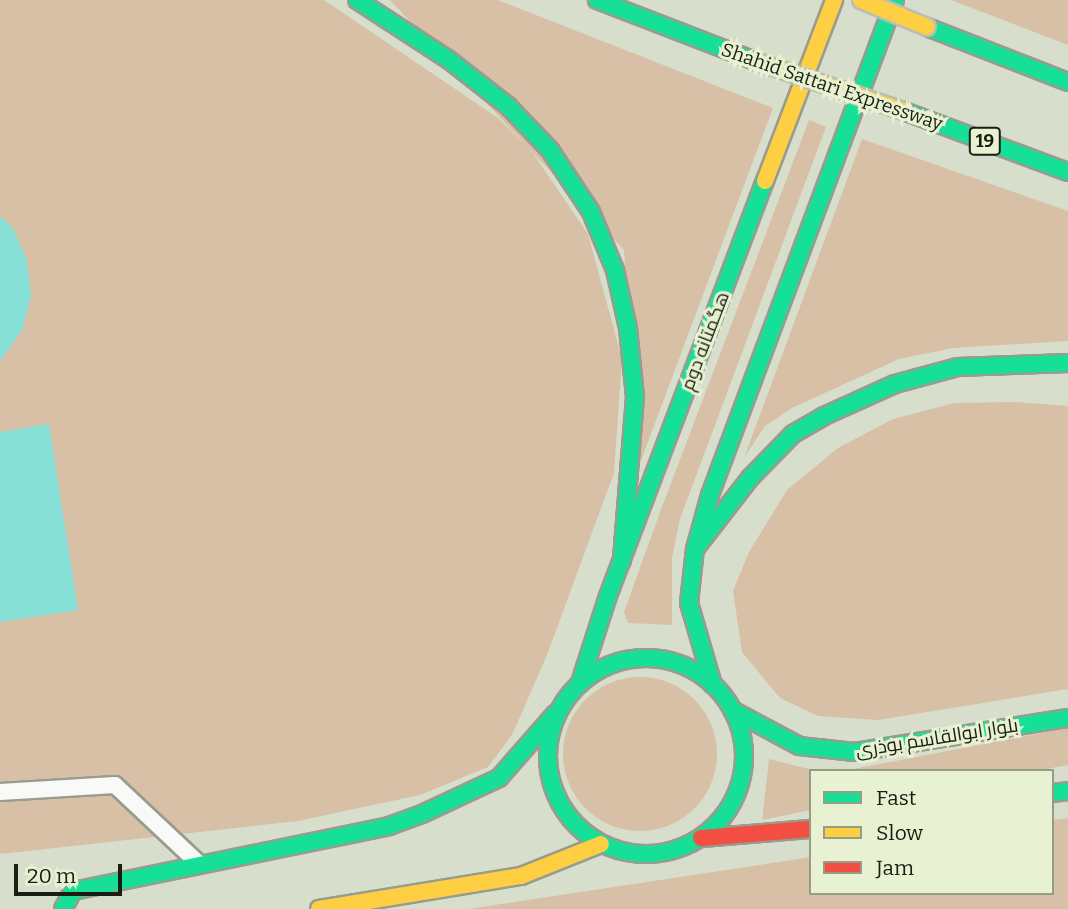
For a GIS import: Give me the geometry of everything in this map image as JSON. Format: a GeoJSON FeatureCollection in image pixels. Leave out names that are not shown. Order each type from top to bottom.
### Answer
{"type":"FeatureCollection","features":[{"type":"Feature","properties":{"kind":"main road"},"geometry":{"type":"LineString","coordinates":[[357,0],[449,60],[508,106],[551,150],[591,212],[618,282],[628,328],[635,397],[622,560]]}},
{"type":"Feature","properties":{"kind":"main road","name":"Shahid Sattari Expressway"},"geometry":{"type":"LineString","coordinates":[[597,0],[758,62],[901,110],[1068,172]]}},
{"type":"Feature","properties":{"kind":"main road","name":"هگمتانه دوم"},"geometry":{"type":"LineString","coordinates":[[580,682],[622,560],[834,0]]}},
{"type":"Feature","properties":{"kind":"main road"},"geometry":{"type":"LineString","coordinates":[[861,0],[1068,82]]}},
{"type":"Feature","properties":{"kind":"main road"},"geometry":{"type":"LineString","coordinates":[[713,685],[689,603],[695,549],[710,495],[895,0]]}},
{"type":"Feature","properties":{"kind":"main road"},"geometry":{"type":"LineString","coordinates":[[695,549],[750,478],[793,434],[824,416],[895,384],[958,368],[1068,363]]}},
{"type":"Feature","properties":{"kind":"main road"},"geometry":{"type":"LineString","coordinates":[[63,909],[74,891],[389,826],[452,802],[499,778],[580,682],[604,667],[652,659],[689,668],[713,685],[732,710],[742,738],[743,767],[736,796],[720,821],[701,838]]}},
{"type":"Feature","properties":{"kind":"main road"},"geometry":{"type":"LineString","coordinates":[[559,710],[549,740],[549,770],[558,800],[575,825],[600,844],[625,853],[651,855],[701,838],[809,829]]}},
{"type":"Feature","properties":{"kind":"main road","name":"بلوار ابوالقاسم بوذری"},"geometry":{"type":"LineString","coordinates":[[732,710],[799,746],[855,752],[1068,718]]}},
{"type":"Feature","properties":{"kind":"main road"},"geometry":{"type":"LineString","coordinates":[[319,909],[521,876],[600,844]]}},
{"type":"Feature","properties":{"kind":"lane"},"geometry":{"type":"LineString","coordinates":[[0,792],[115,785],[199,864]]}},
{"type":"Feature","properties":{"kind":"shaded area"},"geometry":{"type":"Polygon","coordinates":[[[0,0],[324,0],[498,118],[530,149],[588,234],[622,359],[614,473],[547,655],[512,735],[488,767],[420,795],[298,821],[0,854],[0,0]]]}},
{"type":"Feature","properties":{"kind":"shaded area"},"geometry":{"type":"Polygon","coordinates":[[[390,0],[498,0],[773,108],[636,474],[624,250],[390,0]]]}},
{"type":"Feature","properties":{"kind":"shaded area"},"geometry":{"type":"Polygon","coordinates":[[[951,0],[1068,0],[1068,45],[951,0]]]}},
{"type":"Feature","properties":{"kind":"shaded area"},"geometry":{"type":"Polygon","coordinates":[[[809,120],[826,127],[680,519],[672,558],[672,625],[628,623],[624,612],[809,120]]]}},
{"type":"Feature","properties":{"kind":"shaded area"},"geometry":{"type":"Polygon","coordinates":[[[862,139],[1068,211],[1068,341],[953,348],[899,359],[792,408],[765,426],[744,458],[862,139]]]}},
{"type":"Feature","properties":{"kind":"shaded area"},"geometry":{"type":"Polygon","coordinates":[[[1015,402],[1068,406],[1068,689],[878,720],[818,716],[780,698],[742,652],[733,591],[749,552],[787,490],[838,448],[893,419],[954,403],[1015,402]]]}},
{"type":"Feature","properties":{"kind":"shaded area"},"geometry":{"type":"Polygon","coordinates":[[[640,677],[669,683],[694,700],[711,725],[717,754],[711,783],[694,808],[669,825],[640,831],[611,825],[586,808],[569,783],[563,754],[569,725],[586,700],[611,683],[640,677]]]}},
{"type":"Feature","properties":{"kind":"shaded area"},"geometry":{"type":"Polygon","coordinates":[[[1068,728],[1068,765],[1047,769],[853,769],[1068,728]]]}},
{"type":"Feature","properties":{"kind":"shaded area"},"geometry":{"type":"Polygon","coordinates":[[[769,759],[809,769],[809,810],[762,820],[769,759]]]}},
{"type":"Feature","properties":{"kind":"shaded area"},"geometry":{"type":"Polygon","coordinates":[[[1068,818],[1068,909],[469,909],[809,857],[809,895],[1054,895],[1054,820],[1068,818]]]}},
{"type":"Feature","properties":{"kind":"water"},"geometry":{"type":"Polygon","coordinates":[[[0,216],[13,228],[27,260],[31,296],[22,330],[0,361],[0,216]]]}},
{"type":"Feature","properties":{"kind":"water"},"geometry":{"type":"Polygon","coordinates":[[[49,424],[78,610],[0,622],[0,432],[49,424]]]}},
{"type":"Feature","properties":{"kind":"traffic: fast"},"geometry":{"type":"LineString","coordinates":[[357,0],[449,60],[508,106],[550,150],[591,212],[615,270],[628,328],[635,397],[622,560]]}},
{"type":"Feature","properties":{"kind":"traffic: fast"},"geometry":{"type":"LineString","coordinates":[[597,0],[758,62]]}},
{"type":"Feature","properties":{"kind":"traffic: fast"},"geometry":{"type":"LineString","coordinates":[[713,685],[689,603],[695,549],[710,495],[895,0]]}},
{"type":"Feature","properties":{"kind":"traffic: fast"},"geometry":{"type":"LineString","coordinates":[[927,27],[1068,82]]}},
{"type":"Feature","properties":{"kind":"traffic: fast"},"geometry":{"type":"LineString","coordinates":[[901,110],[1068,172]]}},
{"type":"Feature","properties":{"kind":"traffic: fast"},"geometry":{"type":"LineString","coordinates":[[580,683],[608,596],[765,181]]}},
{"type":"Feature","properties":{"kind":"traffic: fast"},"geometry":{"type":"LineString","coordinates":[[695,549],[750,478],[793,434],[824,416],[895,384],[958,367],[1068,363]]}},
{"type":"Feature","properties":{"kind":"traffic: fast"},"geometry":{"type":"LineString","coordinates":[[646,658],[683,666],[715,687],[736,719],[744,756],[736,793],[715,825],[683,846],[646,854],[609,846],[577,825],[556,793],[548,756],[556,719],[577,687],[609,666],[646,658]]}},
{"type":"Feature","properties":{"kind":"traffic: fast"},"geometry":{"type":"LineString","coordinates":[[732,710],[799,746],[855,752],[1068,718]]}},
{"type":"Feature","properties":{"kind":"traffic: fast"},"geometry":{"type":"LineString","coordinates":[[63,909],[73,891],[389,826],[422,814],[499,778],[555,714]]}},
{"type":"Feature","properties":{"kind":"traffic: fast"},"geometry":{"type":"LineString","coordinates":[[1054,793],[1068,791]]}},
{"type":"Feature","properties":{"kind":"traffic: slow"},"geometry":{"type":"LineString","coordinates":[[765,181],[834,0]]}},
{"type":"Feature","properties":{"kind":"traffic: slow"},"geometry":{"type":"LineString","coordinates":[[861,0],[927,27]]}},
{"type":"Feature","properties":{"kind":"traffic: slow"},"geometry":{"type":"LineString","coordinates":[[758,62],[901,110]]}},
{"type":"Feature","properties":{"kind":"traffic: slow"},"geometry":{"type":"LineString","coordinates":[[319,909],[521,876],[601,844]]}},
{"type":"Feature","properties":{"kind":"traffic: jam"},"geometry":{"type":"LineString","coordinates":[[701,838],[809,829]]}}]}
